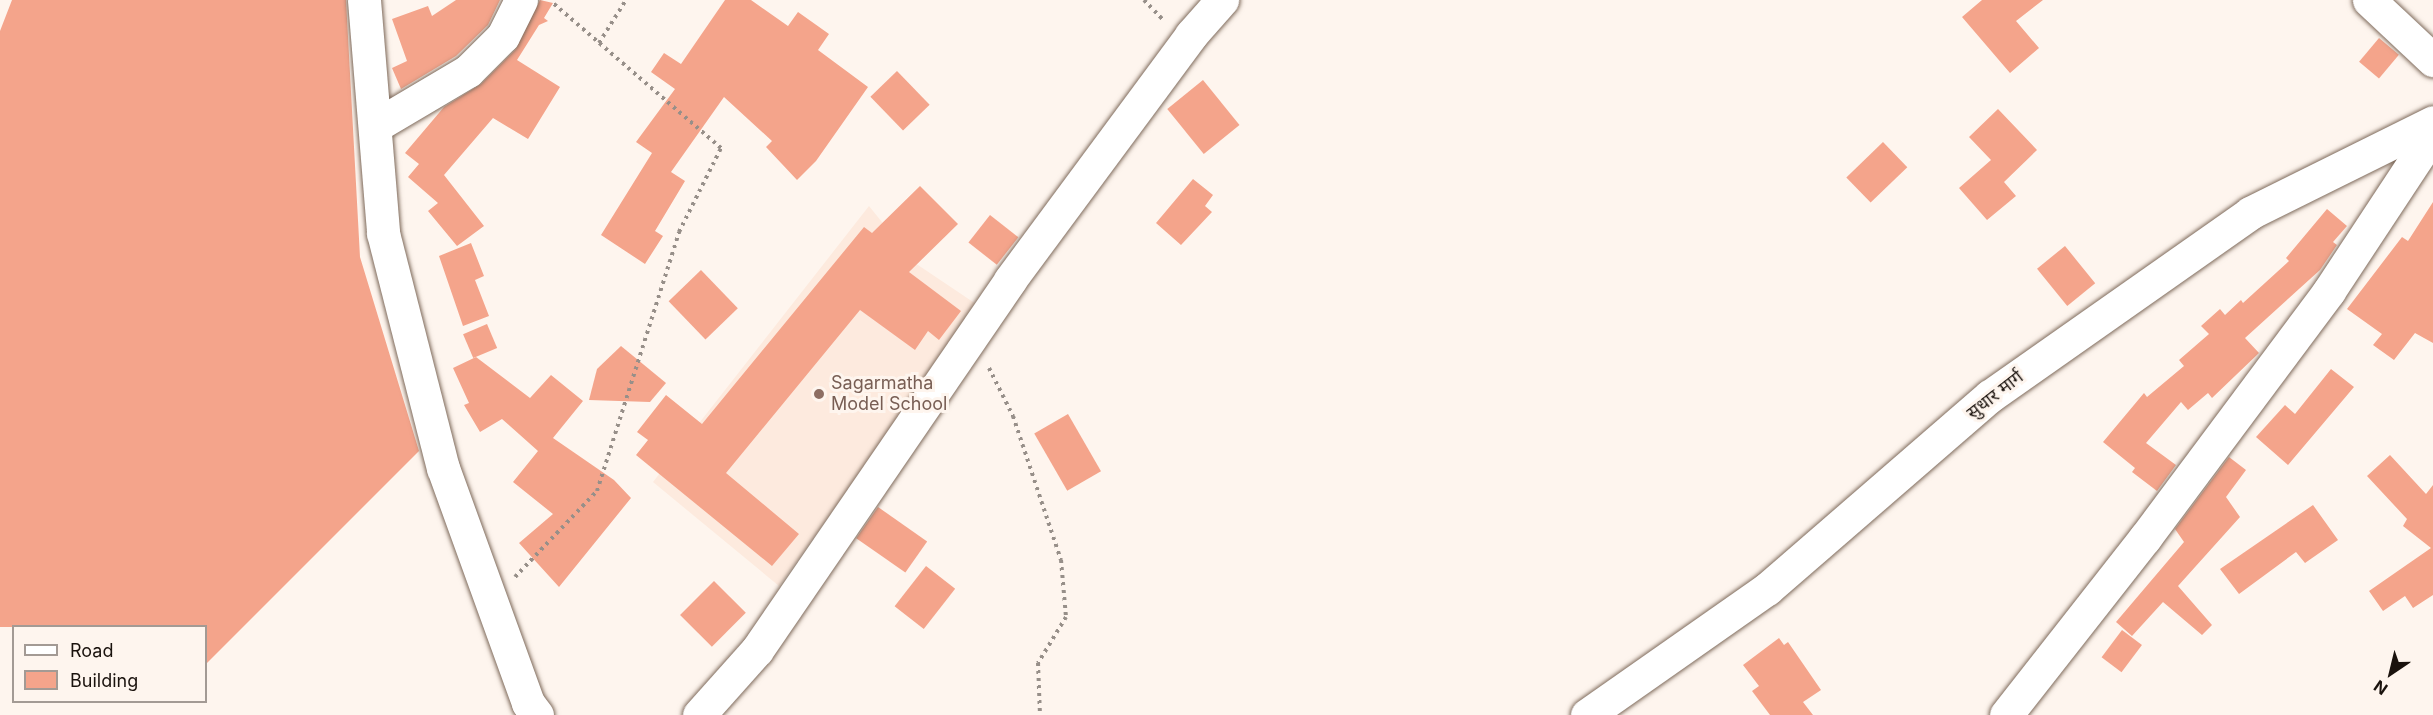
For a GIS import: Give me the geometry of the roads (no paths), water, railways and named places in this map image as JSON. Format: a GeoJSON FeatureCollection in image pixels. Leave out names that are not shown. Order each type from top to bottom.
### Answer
{"type":"FeatureCollection","features":[{"type":"Feature","properties":{"kind":"street"},"geometry":{"type":"LineString","coordinates":[[364,0],[383,234],[443,468],[492,602],[525,711]]}},
{"type":"Feature","properties":{"kind":"street"},"geometry":{"type":"LineString","coordinates":[[375,126],[468,71],[503,36],[521,0]]}},
{"type":"Feature","properties":{"kind":"street"},"geometry":{"type":"LineString","coordinates":[[699,715],[757,650],[969,338],[1191,35],[1222,0]]}},
{"type":"Feature","properties":{"kind":"street"},"geometry":{"type":"LineString","coordinates":[[2369,0],[2433,60]]}},
{"type":"Feature","properties":{"kind":"street","name":"सुधार मार्ग"},"geometry":{"type":"LineString","coordinates":[[1587,715],[1767,589],[1990,396],[2250,213],[2433,122]]}},
{"type":"Feature","properties":{"kind":"street"},"geometry":{"type":"LineString","coordinates":[[2006,715],[2145,538],[2329,291],[2433,133]]}},
{"type":"Feature","properties":{"kind":"place","name":"Sagarmatha Model School"},"geometry":{"type":"Point","coordinates":[819,394]}}]}
